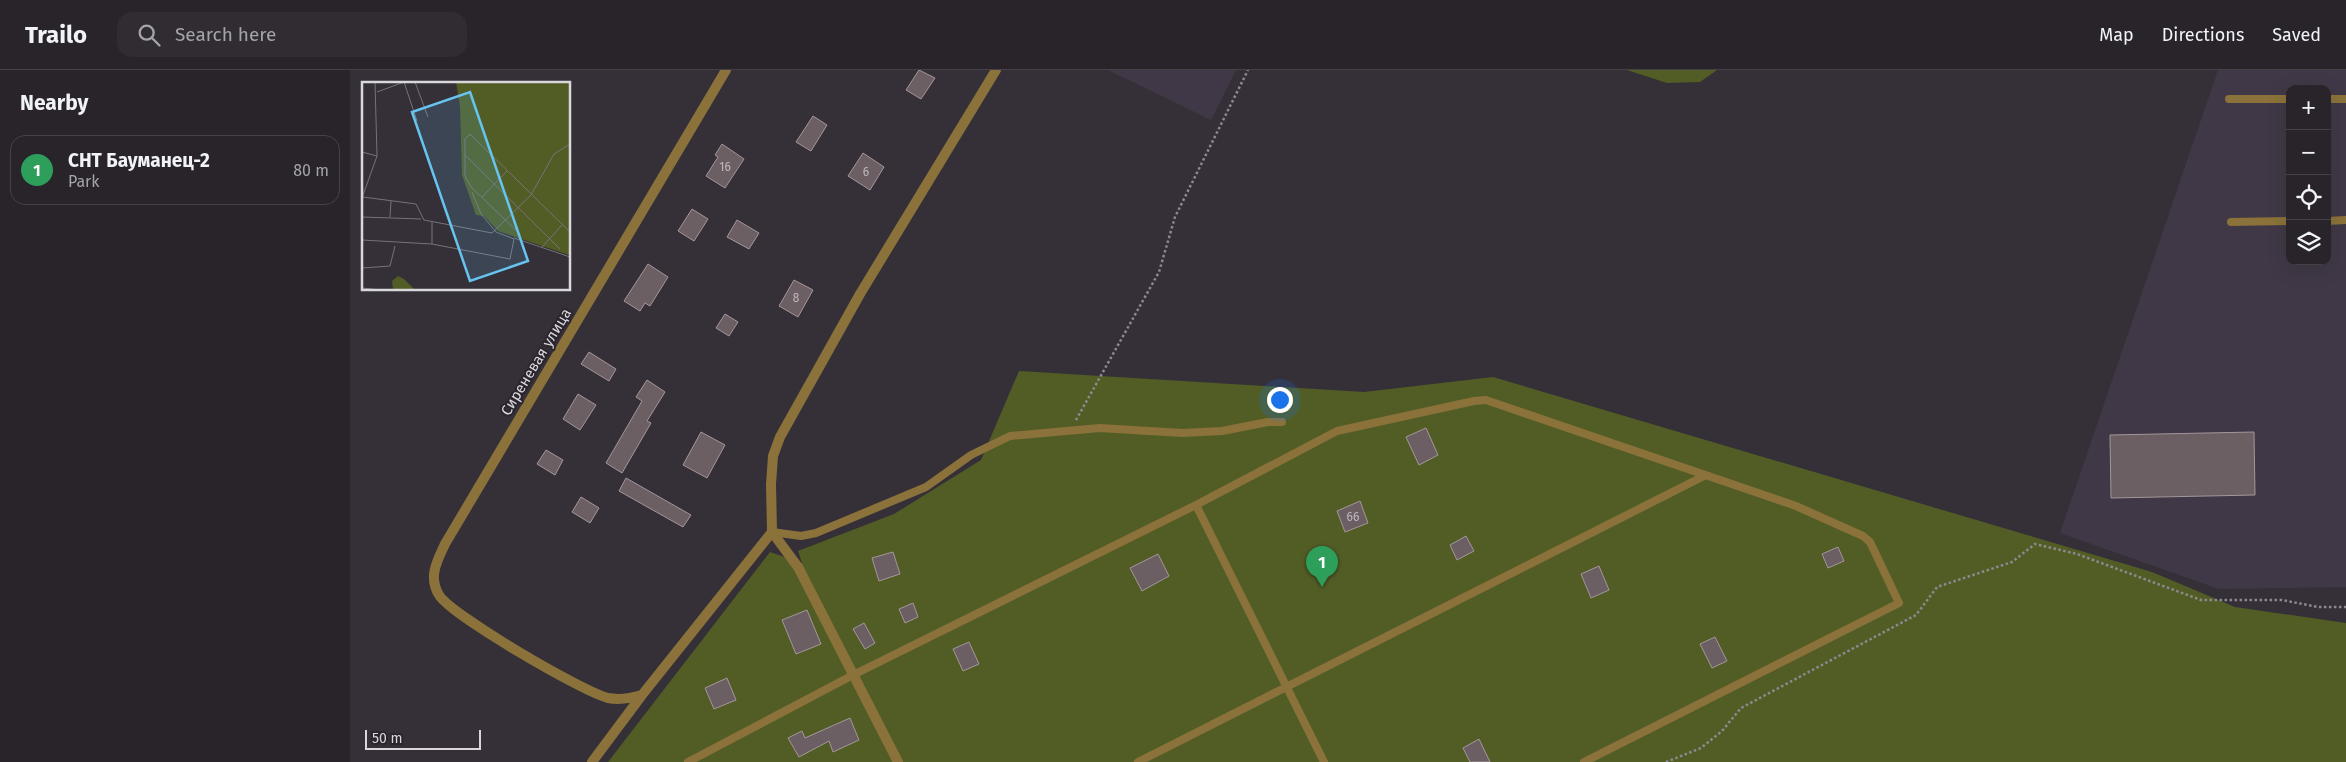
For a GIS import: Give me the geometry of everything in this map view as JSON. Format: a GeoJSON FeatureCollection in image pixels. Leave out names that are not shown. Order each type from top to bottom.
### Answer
{"type":"FeatureCollection","features":[{"type":"Feature","properties":{"kind":"street","name":"Сиреневая улица"},"geometry":{"type":"LineString","coordinates":[[642,695],[610,699],[589,692],[476,626],[450,607],[439,595],[434,581],[434,568],[445,544],[726,70]]}},
{"type":"Feature","properties":{"kind":"street"},"geometry":{"type":"LineString","coordinates":[[898,762],[798,567],[772,532],[770,484],[773,456],[780,437],[860,294],[996,70]]}},
{"type":"Feature","properties":{"kind":"street"},"geometry":{"type":"LineString","coordinates":[[592,762],[642,695],[772,532]]}},
{"type":"Feature","properties":{"kind":"lane"},"geometry":{"type":"LineString","coordinates":[[2229,99],[2286,99]]}},
{"type":"Feature","properties":{"kind":"lane"},"geometry":{"type":"LineString","coordinates":[[2331,99],[2346,99]]}},
{"type":"Feature","properties":{"kind":"lane"},"geometry":{"type":"LineString","coordinates":[[2331,221],[2346,220]]}},
{"type":"Feature","properties":{"kind":"lane"},"geometry":{"type":"LineString","coordinates":[[2231,222],[2286,221]]}},
{"type":"Feature","properties":{"kind":"lane"},"geometry":{"type":"LineString","coordinates":[[688,762],[853,675],[1196,505],[1337,431],[1486,400],[1796,506],[1863,536],[1870,542],[1900,602],[1584,762]]}},
{"type":"Feature","properties":{"kind":"lane"},"geometry":{"type":"LineString","coordinates":[[772,532],[786,535],[816,533],[926,486],[971,455],[1010,436],[1100,428],[1182,433],[1222,431],[1268,422],[1282,422]]}},
{"type":"Feature","properties":{"kind":"lane"},"geometry":{"type":"LineString","coordinates":[[1138,762],[1288,688],[1704,476]]}},
{"type":"Feature","properties":{"kind":"lane"},"geometry":{"type":"LineString","coordinates":[[1196,505],[1324,762]]}},
{"type":"Feature","properties":{"kind":"path"},"geometry":{"type":"LineString","coordinates":[[1071,430],[1159,272],[1175,217],[1248,70]]}},
{"type":"Feature","properties":{"kind":"path"},"geometry":{"type":"LineString","coordinates":[[1666,762],[1701,748],[1722,731],[1741,708],[1916,616],[1937,587],[2012,562],[2035,544],[2085,556],[2201,600],[2282,600],[2318,607],[2346,607]]}},
{"type":"Feature","properties":{"kind":"shaded area"},"geometry":{"type":"Polygon","coordinates":[[[1108,70],[1236,70],[1211,120],[1108,70]]]}},
{"type":"Feature","properties":{"kind":"shaded area"},"geometry":{"type":"Polygon","coordinates":[[[2218,70],[2346,70],[2346,587],[2219,589],[2060,533],[2218,70]]]}},
{"type":"Feature","properties":{"kind":"green space"},"geometry":{"type":"Polygon","coordinates":[[[1627,70],[1717,70],[1700,82],[1667,83],[1627,70]]]}},
{"type":"Feature","properties":{"kind":"green space"},"geometry":{"type":"Polygon","coordinates":[[[1019,371],[1364,392],[1493,377],[2152,572],[2235,607],[2346,623],[2346,762],[608,762],[770,552],[802,563],[798,551],[894,514],[981,460],[1019,371]]]}},
{"type":"Feature","properties":{"kind":"building"},"geometry":{"type":"Polygon","coordinates":[[[919,70],[935,78],[921,99],[906,90],[919,70]]]}},
{"type":"Feature","properties":{"kind":"building"},"geometry":{"type":"Polygon","coordinates":[[[813,116],[827,125],[811,151],[796,142],[813,116]]]}},
{"type":"Feature","properties":{"kind":"building"},"geometry":{"type":"Polygon","coordinates":[[[722,144],[744,159],[725,188],[706,176],[718,157],[715,155],[722,144]]]}},
{"type":"Feature","properties":{"kind":"building"},"geometry":{"type":"Polygon","coordinates":[[[863,153],[884,167],[870,190],[848,176],[863,153]]]}},
{"type":"Feature","properties":{"kind":"building"},"geometry":{"type":"Polygon","coordinates":[[[692,209],[708,219],[694,241],[678,231],[692,209]]]}},
{"type":"Feature","properties":{"kind":"building"},"geometry":{"type":"Polygon","coordinates":[[[737,220],[759,233],[749,249],[727,237],[737,220]]]}},
{"type":"Feature","properties":{"kind":"building"},"geometry":{"type":"Polygon","coordinates":[[[648,264],[668,277],[650,306],[645,303],[640,311],[624,301],[648,264]]]}},
{"type":"Feature","properties":{"kind":"building"},"geometry":{"type":"Polygon","coordinates":[[[794,280],[813,290],[798,317],[779,306],[794,280]]]}},
{"type":"Feature","properties":{"kind":"building"},"geometry":{"type":"Polygon","coordinates":[[[725,314],[738,322],[729,336],[716,328],[725,314]]]}},
{"type":"Feature","properties":{"kind":"building"},"geometry":{"type":"Polygon","coordinates":[[[589,352],[616,369],[609,381],[581,364],[589,352]]]}},
{"type":"Feature","properties":{"kind":"building"},"geometry":{"type":"Polygon","coordinates":[[[647,380],[665,392],[647,421],[651,423],[622,473],[606,463],[642,401],[636,397],[647,380]]]}},
{"type":"Feature","properties":{"kind":"building"},"geometry":{"type":"Polygon","coordinates":[[[578,394],[596,405],[580,430],[563,419],[578,394]]]}},
{"type":"Feature","properties":{"kind":"building"},"geometry":{"type":"Polygon","coordinates":[[[1426,428],[1438,455],[1419,465],[1406,437],[1426,428]]]}},
{"type":"Feature","properties":{"kind":"building"},"geometry":{"type":"Polygon","coordinates":[[[701,432],[725,445],[707,478],[683,465],[701,432]]]}},
{"type":"Feature","properties":{"kind":"building"},"geometry":{"type":"Polygon","coordinates":[[[2254,432],[2255,495],[2111,498],[2110,435],[2254,432]]]}},
{"type":"Feature","properties":{"kind":"building"},"geometry":{"type":"Polygon","coordinates":[[[546,450],[563,460],[555,475],[537,464],[546,450]]]}},
{"type":"Feature","properties":{"kind":"building"},"geometry":{"type":"Polygon","coordinates":[[[626,478],[691,515],[683,527],[619,491],[626,478]]]}},
{"type":"Feature","properties":{"kind":"building"},"geometry":{"type":"Polygon","coordinates":[[[581,497],[599,508],[590,523],[572,512],[581,497]]]}},
{"type":"Feature","properties":{"kind":"building"},"geometry":{"type":"Polygon","coordinates":[[[1360,501],[1368,523],[1345,532],[1337,511],[1360,501]]]}},
{"type":"Feature","properties":{"kind":"building"},"geometry":{"type":"Polygon","coordinates":[[[1466,536],[1474,551],[1457,560],[1450,545],[1466,536]]]}},
{"type":"Feature","properties":{"kind":"building"},"geometry":{"type":"Polygon","coordinates":[[[1838,547],[1844,561],[1828,568],[1822,554],[1838,547]]]}},
{"type":"Feature","properties":{"kind":"building"},"geometry":{"type":"Polygon","coordinates":[[[893,552],[900,574],[879,581],[872,558],[893,552]]]}},
{"type":"Feature","properties":{"kind":"building"},"geometry":{"type":"Polygon","coordinates":[[[1158,554],[1169,576],[1142,591],[1130,568],[1158,554]]]}},
{"type":"Feature","properties":{"kind":"building"},"geometry":{"type":"Polygon","coordinates":[[[1599,566],[1609,590],[1591,598],[1581,574],[1599,566]]]}},
{"type":"Feature","properties":{"kind":"building"},"geometry":{"type":"Polygon","coordinates":[[[913,603],[918,617],[905,623],[899,609],[913,603]]]}},
{"type":"Feature","properties":{"kind":"building"},"geometry":{"type":"Polygon","coordinates":[[[807,610],[821,644],[796,654],[782,620],[807,610]]]}},
{"type":"Feature","properties":{"kind":"building"},"geometry":{"type":"Polygon","coordinates":[[[864,623],[875,643],[865,649],[853,629],[864,623]]]}},
{"type":"Feature","properties":{"kind":"building"},"geometry":{"type":"Polygon","coordinates":[[[1715,637],[1727,661],[1712,668],[1700,644],[1715,637]]]}},
{"type":"Feature","properties":{"kind":"building"},"geometry":{"type":"Polygon","coordinates":[[[969,642],[979,664],[963,671],[953,649],[969,642]]]}},
{"type":"Feature","properties":{"kind":"building"},"geometry":{"type":"Polygon","coordinates":[[[727,678],[736,700],[714,709],[705,688],[727,678]]]}},
{"type":"Feature","properties":{"kind":"building"},"geometry":{"type":"Polygon","coordinates":[[[850,718],[859,740],[833,752],[829,741],[799,757],[788,738],[802,731],[805,738],[850,718]]]}},
{"type":"Feature","properties":{"kind":"building"},"geometry":{"type":"Polygon","coordinates":[[[1479,739],[1490,762],[1470,762],[1463,748],[1479,739]]]}},
{"type":"Feature","properties":{"kind":"place","name":"СНТ Бауманец-2"},"geometry":{"type":"Point","coordinates":[1322,587]}}]}
